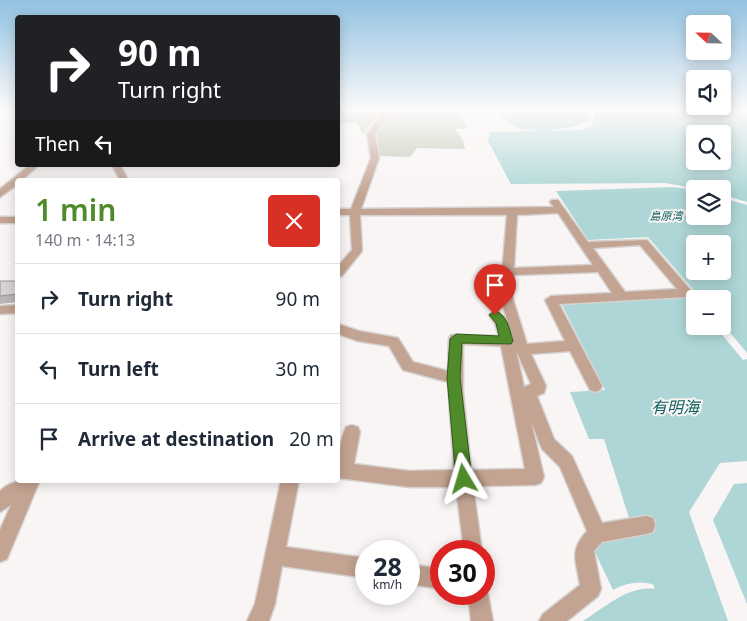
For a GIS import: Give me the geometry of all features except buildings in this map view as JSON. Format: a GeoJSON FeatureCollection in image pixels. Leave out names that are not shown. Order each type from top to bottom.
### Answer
{"type":"FeatureCollection","features":[{"type":"Feature","properties":{"kind":"street"},"geometry":{"type":"LineString","coordinates":[[340,271],[357,251],[355,212],[373,167],[375,158],[372,138]]}},
{"type":"Feature","properties":{"kind":"street"},"geometry":{"type":"LineString","coordinates":[[19,178],[33,167]]}},
{"type":"Feature","properties":{"kind":"street"},"geometry":{"type":"LineString","coordinates":[[0,194],[15,182]]}},
{"type":"Feature","properties":{"kind":"street"},"geometry":{"type":"LineString","coordinates":[[340,212],[512,212],[558,206],[621,296]]}},
{"type":"Feature","properties":{"kind":"street"},"geometry":{"type":"LineString","coordinates":[[512,212],[506,296],[522,349],[538,382],[539,389],[531,390],[529,393],[548,444],[566,462],[597,533]]}},
{"type":"Feature","properties":{"kind":"street"},"geometry":{"type":"LineString","coordinates":[[0,220],[15,220]]}},
{"type":"Feature","properties":{"kind":"street"},"geometry":{"type":"LineString","coordinates":[[586,245],[643,242],[687,294],[552,300],[594,386]]}},
{"type":"Feature","properties":{"kind":"street"},"geometry":{"type":"LineString","coordinates":[[508,272],[600,268]]}},
{"type":"Feature","properties":{"kind":"street"},"geometry":{"type":"LineString","coordinates":[[0,310],[15,309]]}},
{"type":"Feature","properties":{"kind":"street"},"geometry":{"type":"LineString","coordinates":[[352,432],[341,470],[409,479],[536,477],[507,341],[501,322],[495,315]]}},
{"type":"Feature","properties":{"kind":"street"},"geometry":{"type":"LineString","coordinates":[[340,330],[358,336],[393,342],[408,366],[454,378]]}},
{"type":"Feature","properties":{"kind":"street"},"geometry":{"type":"LineString","coordinates":[[472,540],[454,378],[456,339],[507,341]]}},
{"type":"Feature","properties":{"kind":"street"},"geometry":{"type":"LineString","coordinates":[[522,349],[575,346]]}},
{"type":"Feature","properties":{"kind":"street"},"geometry":{"type":"LineString","coordinates":[[514,381],[538,382]]}},
{"type":"Feature","properties":{"kind":"street"},"geometry":{"type":"LineString","coordinates":[[0,504],[12,492],[30,483]]}},
{"type":"Feature","properties":{"kind":"street"},"geometry":{"type":"LineString","coordinates":[[0,552],[30,483]]}},
{"type":"Feature","properties":{"kind":"street"},"geometry":{"type":"LineString","coordinates":[[258,621],[264,604],[289,483]]}},
{"type":"Feature","properties":{"kind":"street"},"geometry":{"type":"LineString","coordinates":[[550,621],[591,589],[584,548],[597,533],[646,525]]}},
{"type":"Feature","properties":{"kind":"street"},"geometry":{"type":"LineString","coordinates":[[274,555],[355,566]]}},
{"type":"Feature","properties":{"kind":"street"},"geometry":{"type":"LineString","coordinates":[[480,605],[482,621]]}},
{"type":"Feature","properties":{"kind":"green space"},"geometry":{"type":"Polygon","coordinates":[[[376,138],[462,138],[465,149],[417,148],[410,157],[380,156],[376,138]]]}},
{"type":"Feature","properties":{"kind":"water"},"geometry":{"type":"Polygon","coordinates":[[[489,138],[686,138],[686,170],[731,170],[731,138],[747,138],[747,202],[731,197],[731,180],[686,180],[686,187],[665,183],[511,184],[488,141],[489,138]]]}},
{"type":"Feature","properties":{"kind":"water","name":"島原湾"},"geometry":{"type":"Polygon","coordinates":[[[673,187],[686,189],[686,225],[731,225],[731,200],[747,205],[747,353],[731,334],[731,290],[693,290],[648,237],[588,240],[556,191],[673,187]]]}},
{"type":"Feature","properties":{"kind":"water","name":"有明海"},"geometry":{"type":"Polygon","coordinates":[[[686,297],[686,335],[722,335],[743,360],[747,359],[747,461],[720,463],[689,512],[728,621],[583,621],[626,594],[635,590],[654,589],[654,585],[633,583],[613,590],[595,552],[602,543],[630,521],[604,439],[589,439],[570,392],[605,390],[562,305],[686,297]]]}},
{"type":"Feature","properties":{"kind":"water"},"geometry":{"type":"Polygon","coordinates":[[[747,483],[747,604],[713,520],[734,484],[747,483]]]}},
{"type":"Feature","properties":{"kind":"route"},"geometry":{"type":"LineString","coordinates":[[464,479],[456,420],[454,378],[456,339],[507,341],[501,322],[495,315]]}}]}
